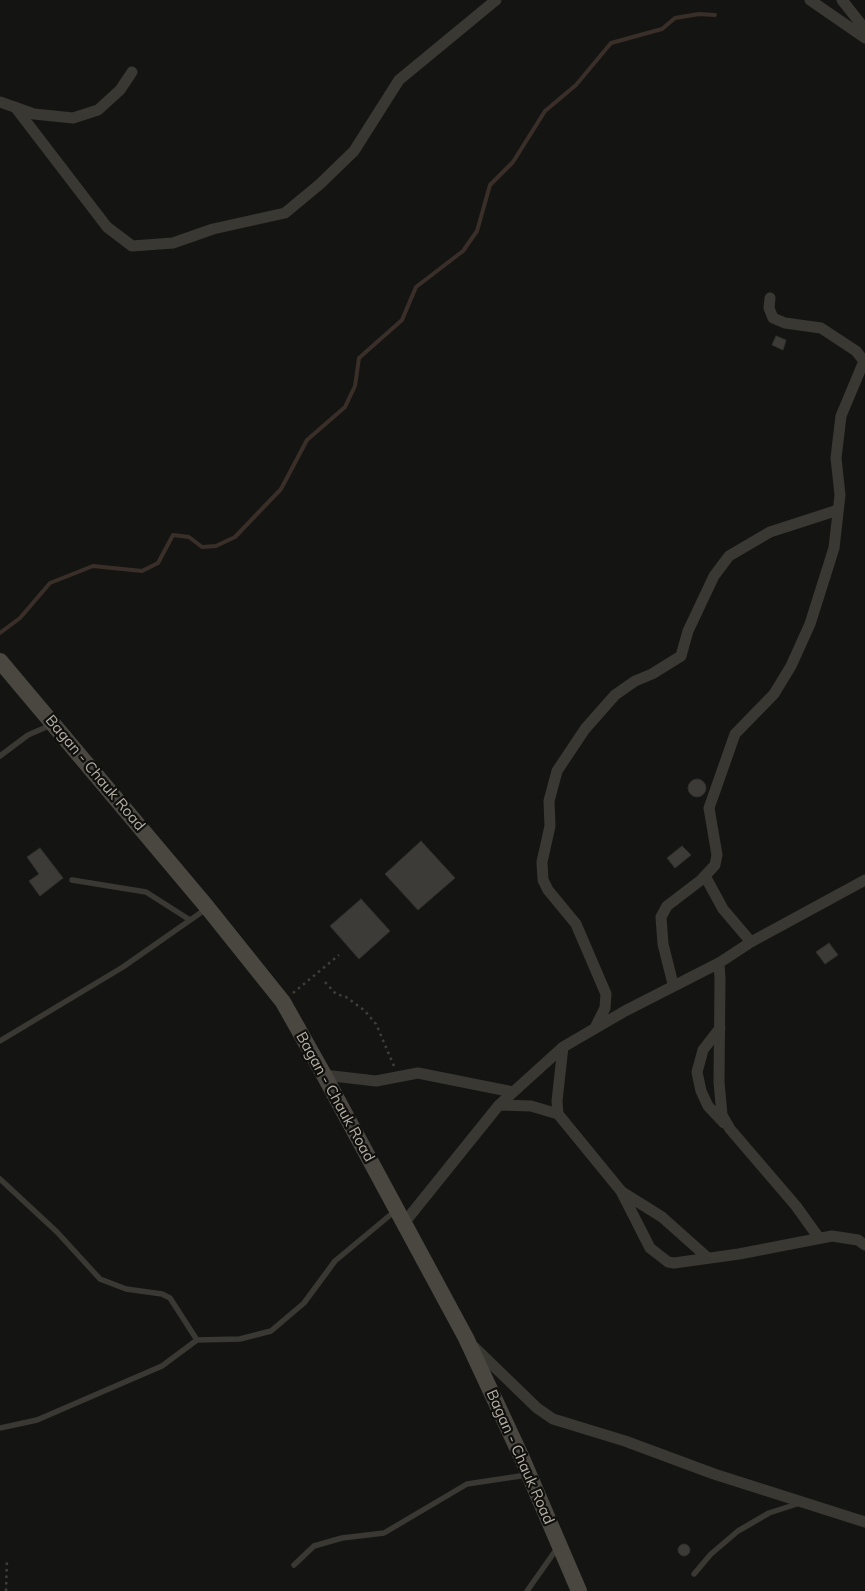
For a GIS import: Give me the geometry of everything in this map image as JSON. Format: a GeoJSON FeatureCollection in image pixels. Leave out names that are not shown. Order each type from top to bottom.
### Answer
{"type":"FeatureCollection","features":[{"type":"Feature","properties":{"kind":"main road","name":"Bagan - Chauk Road"},"geometry":{"type":"LineString","coordinates":[[0,661],[208,907],[282,1002],[324,1075],[466,1338],[529,1474],[579,1591]]}},
{"type":"Feature","properties":{"kind":"street"},"geometry":{"type":"LineString","coordinates":[[15,107],[107,227],[132,246],[173,243],[213,229],[285,213],[354,151],[400,80],[496,0]]}},
{"type":"Feature","properties":{"kind":"street"},"geometry":{"type":"LineString","coordinates":[[810,0],[865,38]]}},
{"type":"Feature","properties":{"kind":"street"},"geometry":{"type":"LineString","coordinates":[[842,0],[865,29]]}},
{"type":"Feature","properties":{"kind":"street"},"geometry":{"type":"LineString","coordinates":[[0,102],[34,114],[73,118],[98,110],[120,90],[132,72]]}},
{"type":"Feature","properties":{"kind":"street"},"geometry":{"type":"LineString","coordinates":[[673,984],[663,944],[661,917],[667,906],[705,876],[715,865],[717,856],[709,808],[715,785],[735,734],[774,694],[791,666],[810,624],[834,548],[840,496],[836,442],[841,416],[864,361],[856,350],[821,328],[785,323],[773,318],[769,308],[770,298]]}},
{"type":"Feature","properties":{"kind":"street"},"geometry":{"type":"LineString","coordinates":[[595,1028],[605,1008],[606,994],[576,924],[548,890],[543,880],[542,862],[550,826],[549,802],[557,771],[585,729],[615,694],[635,680],[652,674],[681,656],[688,631],[714,576],[729,556],[770,532],[838,510]]}},
{"type":"Feature","properties":{"kind":"street"},"geometry":{"type":"LineString","coordinates":[[705,876],[724,909],[751,942]]}},
{"type":"Feature","properties":{"kind":"street"},"geometry":{"type":"LineString","coordinates":[[400,1216],[499,1105],[563,1047],[673,984],[718,963],[751,942],[865,880]]}},
{"type":"Feature","properties":{"kind":"street"},"geometry":{"type":"LineString","coordinates":[[718,963],[720,1102],[722,1115],[732,1132]]}},
{"type":"Feature","properties":{"kind":"street"},"geometry":{"type":"LineString","coordinates":[[720,1028],[702,1050],[697,1072],[701,1091],[708,1106],[796,1206],[820,1238]]}},
{"type":"Feature","properties":{"kind":"street"},"geometry":{"type":"LineString","coordinates":[[558,1114],[557,1101],[563,1047]]}},
{"type":"Feature","properties":{"kind":"street"},"geometry":{"type":"LineString","coordinates":[[324,1075],[376,1082],[418,1073],[513,1092]]}},
{"type":"Feature","properties":{"kind":"street"},"geometry":{"type":"LineString","coordinates":[[499,1105],[532,1106],[558,1114],[621,1191],[650,1248],[662,1260],[674,1263],[832,1236],[858,1240],[865,1245]]}},
{"type":"Feature","properties":{"kind":"street"},"geometry":{"type":"LineString","coordinates":[[621,1191],[662,1217],[708,1258]]}},
{"type":"Feature","properties":{"kind":"street"},"geometry":{"type":"LineString","coordinates":[[466,1338],[507,1380],[553,1419],[625,1441],[714,1474],[865,1522]]}},
{"type":"Feature","properties":{"kind":"lane"},"geometry":{"type":"LineString","coordinates":[[0,756],[28,735],[54,723]]}},
{"type":"Feature","properties":{"kind":"lane"},"geometry":{"type":"LineString","coordinates":[[72,880],[146,892],[190,920]]}},
{"type":"Feature","properties":{"kind":"lane"},"geometry":{"type":"LineString","coordinates":[[0,1041],[123,967],[208,907]]}},
{"type":"Feature","properties":{"kind":"lane"},"geometry":{"type":"LineString","coordinates":[[0,1179],[58,1232],[100,1279],[108,1284],[147,1290],[170,1298],[197,1340]]}},
{"type":"Feature","properties":{"kind":"lane"},"geometry":{"type":"LineString","coordinates":[[0,1428],[37,1420],[162,1366],[197,1340],[240,1339],[271,1331],[304,1303],[322,1276],[335,1261],[400,1216]]}},
{"type":"Feature","properties":{"kind":"lane"},"geometry":{"type":"LineString","coordinates":[[294,1565],[314,1546],[342,1538],[384,1533],[467,1484],[529,1474]]}},
{"type":"Feature","properties":{"kind":"lane"},"geometry":{"type":"LineString","coordinates":[[694,1574],[711,1554],[746,1526],[769,1513],[802,1502]]}},
{"type":"Feature","properties":{"kind":"lane"},"geometry":{"type":"LineString","coordinates":[[527,1591],[559,1545]]}},
{"type":"Feature","properties":{"kind":"path"},"geometry":{"type":"LineString","coordinates":[[282,1002],[339,955]]}},
{"type":"Feature","properties":{"kind":"path"},"geometry":{"type":"LineString","coordinates":[[325,982],[336,994],[346,997],[364,1010],[376,1024],[398,1076]]}},
{"type":"Feature","properties":{"kind":"path"},"geometry":{"type":"LineString","coordinates":[[6,1591],[7,1559]]}},
{"type":"Feature","properties":{"kind":"building"},"geometry":{"type":"Polygon","coordinates":[[[776,336],[786,340],[783,350],[772,345],[776,336]]]}},
{"type":"Feature","properties":{"kind":"building"},"geometry":{"type":"Polygon","coordinates":[[[693,779],[701,779],[706,784],[704,795],[693,797],[688,792],[688,784],[693,779]]]}},
{"type":"Feature","properties":{"kind":"building"},"geometry":{"type":"Polygon","coordinates":[[[421,841],[455,878],[418,910],[385,874],[421,841]]]}},
{"type":"Feature","properties":{"kind":"building"},"geometry":{"type":"Polygon","coordinates":[[[682,846],[691,855],[675,868],[667,858],[682,846]]]}},
{"type":"Feature","properties":{"kind":"building"},"geometry":{"type":"Polygon","coordinates":[[[40,848],[63,878],[40,896],[29,881],[39,874],[27,857],[40,848]]]}},
{"type":"Feature","properties":{"kind":"building"},"geometry":{"type":"Polygon","coordinates":[[[361,899],[390,931],[359,959],[330,926],[361,899]]]}},
{"type":"Feature","properties":{"kind":"building"},"geometry":{"type":"Polygon","coordinates":[[[829,943],[838,955],[825,964],[816,952],[829,943]]]}},
{"type":"Feature","properties":{"kind":"building"},"geometry":{"type":"Polygon","coordinates":[[[682,1544],[686,1544],[690,1550],[686,1556],[682,1556],[678,1552],[678,1548],[682,1544]]]}},
{"type":"Feature","properties":{"kind":"waterway"},"geometry":{"type":"LineString","coordinates":[[0,633],[20,618],[50,583],[93,566],[142,571],[158,563],[173,535],[189,537],[202,547],[216,546],[235,537],[281,489],[307,440],[345,407],[355,386],[359,358],[402,320],[416,287],[463,251],[477,231],[490,185],[513,162],[545,111],[576,85],[611,43],[662,29],[675,18],[699,14],[715,15]]}}]}
